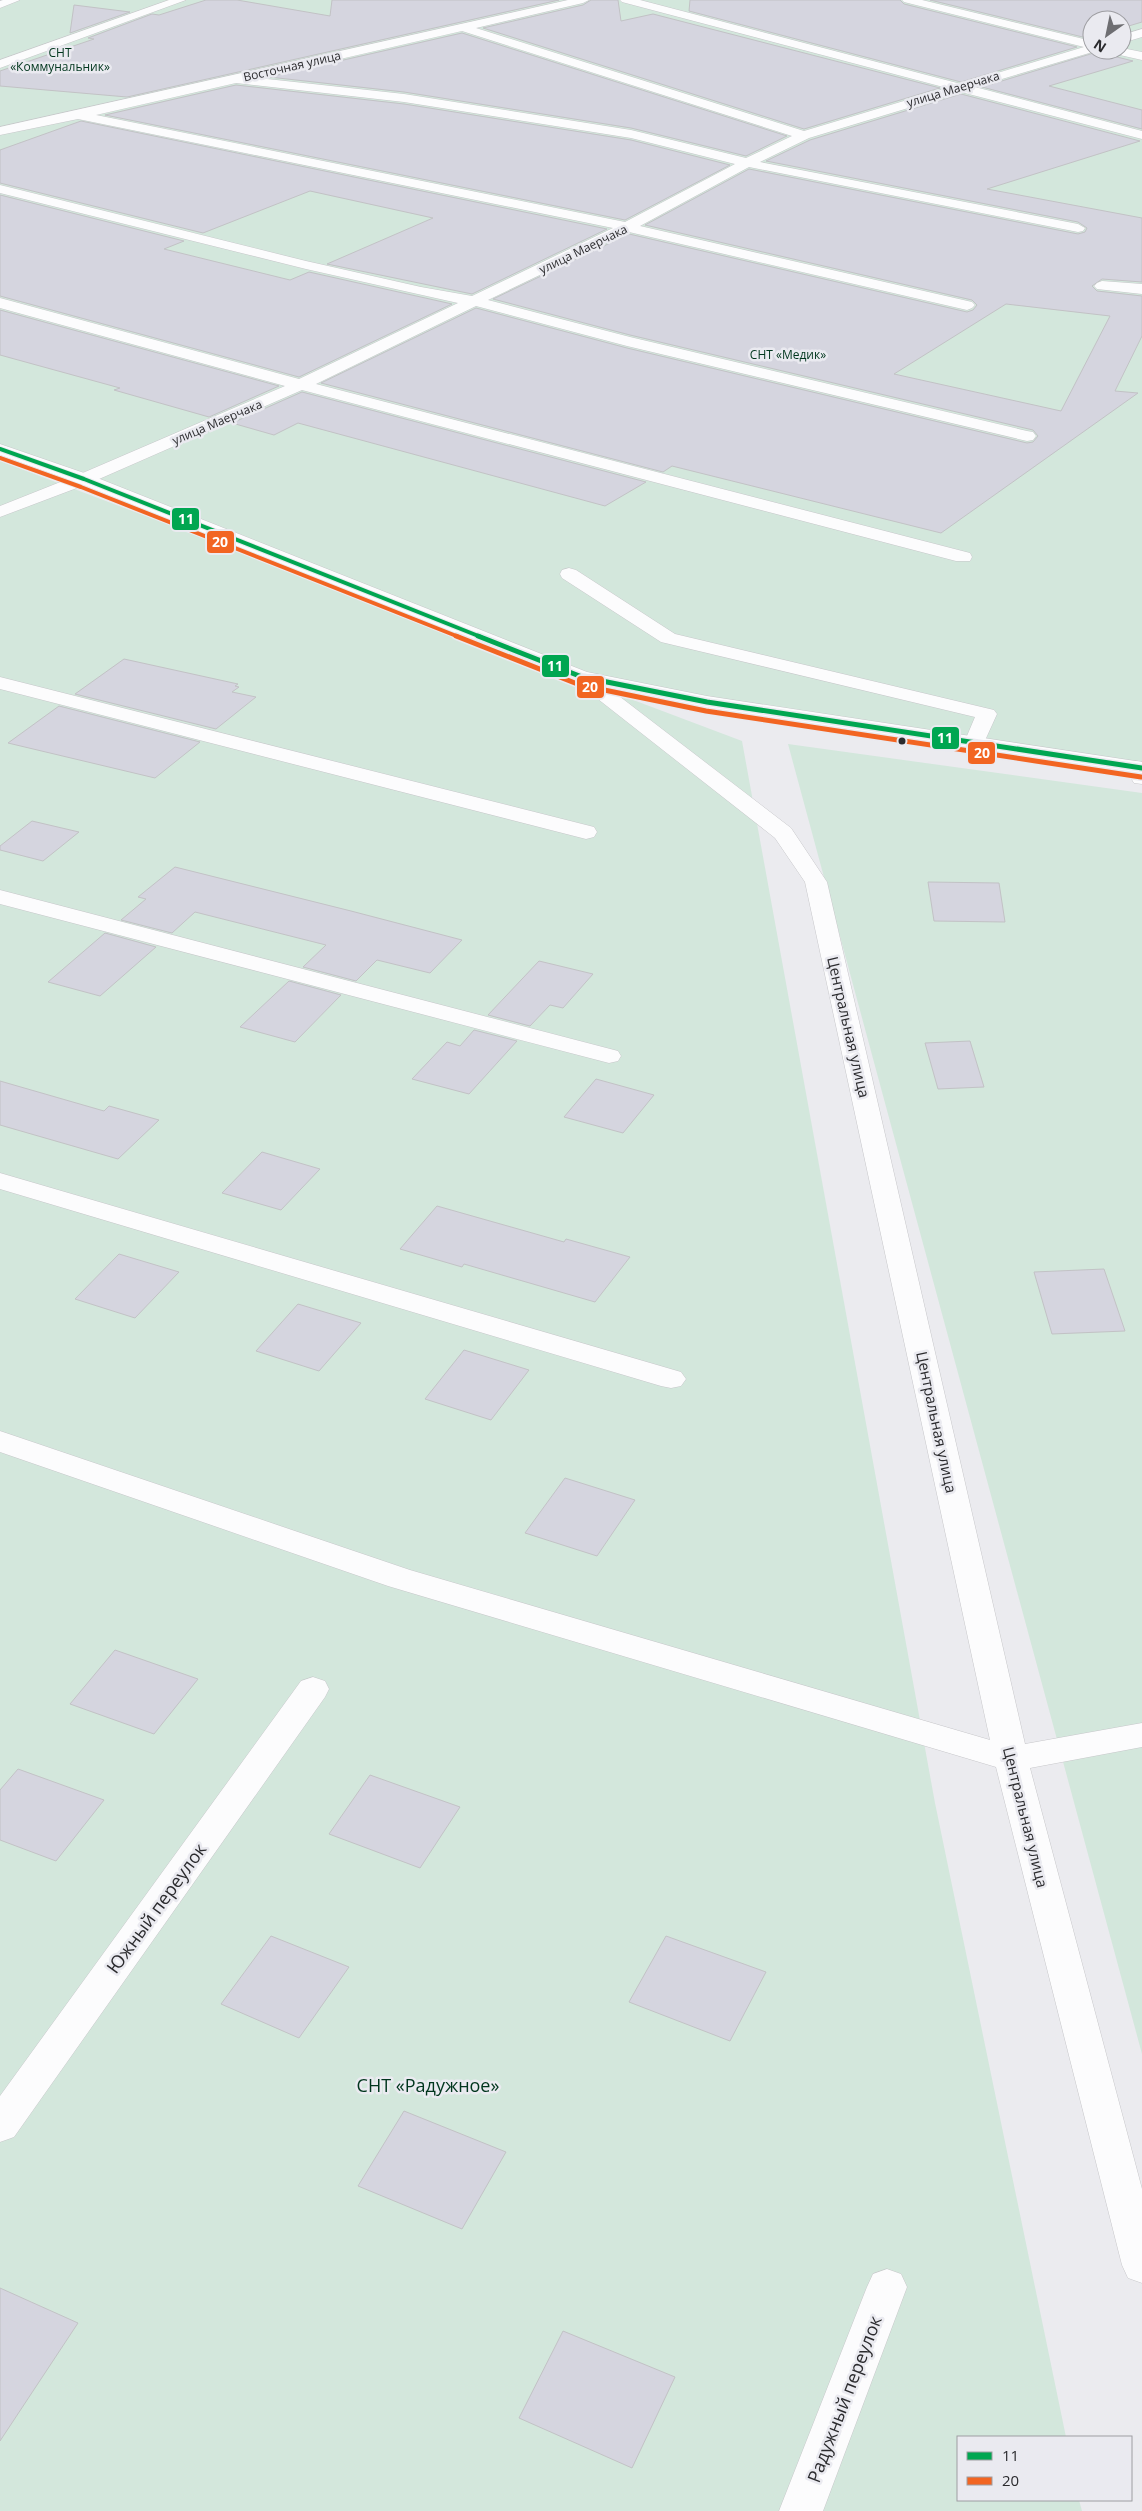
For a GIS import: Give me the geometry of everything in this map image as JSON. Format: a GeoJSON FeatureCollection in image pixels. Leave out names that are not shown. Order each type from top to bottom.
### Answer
{"type":"FeatureCollection","features":[{"type":"Feature","properties":{"kind":"street"},"geometry":{"type":"LineString","coordinates":[[0,6],[14,0]]}},
{"type":"Feature","properties":{"kind":"street"},"geometry":{"type":"LineString","coordinates":[[0,64],[180,0]]}},
{"type":"Feature","properties":{"kind":"street","name":"Восточная улица"},"geometry":{"type":"LineString","coordinates":[[0,130],[78,115],[583,0]]}},
{"type":"Feature","properties":{"kind":"street"},"geometry":{"type":"LineString","coordinates":[[626,0],[1142,136]]}},
{"type":"Feature","properties":{"kind":"street"},"geometry":{"type":"LineString","coordinates":[[908,0],[1082,44]]}},
{"type":"Feature","properties":{"kind":"street"},"geometry":{"type":"LineString","coordinates":[[461,27],[804,135]]}},
{"type":"Feature","properties":{"kind":"street","name":"улица Маерчака"},"geometry":{"type":"LineString","coordinates":[[0,512],[84,479],[301,385],[627,227],[804,135],[1082,49]]}},
{"type":"Feature","properties":{"kind":"street"},"geometry":{"type":"LineString","coordinates":[[236,79],[414,99],[631,134],[769,168],[1078,228]]}},
{"type":"Feature","properties":{"kind":"street"},"geometry":{"type":"LineString","coordinates":[[78,115],[627,227],[967,305]]}},
{"type":"Feature","properties":{"kind":"street"},"geometry":{"type":"LineString","coordinates":[[0,189],[306,265],[421,292],[473,301],[627,341],[1027,436]]}},
{"type":"Feature","properties":{"kind":"street"},"geometry":{"type":"LineString","coordinates":[[1102,286],[1142,289]]}},
{"type":"Feature","properties":{"kind":"street"},"geometry":{"type":"LineString","coordinates":[[0,303],[301,385],[963,557]]}},
{"type":"Feature","properties":{"kind":"street"},"geometry":{"type":"LineString","coordinates":[[0,449],[84,479],[582,677],[707,702],[975,742],[1140,771]]}},
{"type":"Feature","properties":{"kind":"street"},"geometry":{"type":"LineString","coordinates":[[569,574],[668,638],[987,714],[975,742]]}},
{"type":"Feature","properties":{"kind":"street","name":"Центральная улица"},"geometry":{"type":"LineString","coordinates":[[582,677],[783,833],[816,882],[1010,1759],[1142,2266]]}},
{"type":"Feature","properties":{"kind":"street"},"geometry":{"type":"LineString","coordinates":[[0,683],[586,832]]}},
{"type":"Feature","properties":{"kind":"street"},"geometry":{"type":"LineString","coordinates":[[0,897],[609,1056]]}},
{"type":"Feature","properties":{"kind":"street"},"geometry":{"type":"LineString","coordinates":[[0,1181],[671,1379]]}},
{"type":"Feature","properties":{"kind":"street"},"geometry":{"type":"LineString","coordinates":[[0,1441],[399,1578],[1010,1759],[1142,1736]]}},
{"type":"Feature","properties":{"kind":"street","name":"Южный переулок"},"geometry":{"type":"LineString","coordinates":[[0,2126],[313,1689]]}},
{"type":"Feature","properties":{"kind":"street","name":"Радужный переулок"},"geometry":{"type":"LineString","coordinates":[[801,2511],[887,2287]]}},
{"type":"Feature","properties":{"kind":"green space","name":"СНТ «Медик»"},"geometry":{"type":"Polygon","coordinates":[[[0,0],[1142,0],[1142,767],[582,677],[0,448],[0,0]]]}},
{"type":"Feature","properties":{"kind":"green space","name":"СНТ «Радужное»"},"geometry":{"type":"Polygon","coordinates":[[[0,461],[742,741],[935,1803],[1066,2436],[957,2436],[957,2501],[1079,2501],[1082,2511],[0,2511],[0,461]]]}},
{"type":"Feature","properties":{"kind":"green space"},"geometry":{"type":"Polygon","coordinates":[[[788,744],[1142,793],[1142,2054],[788,744]]]}},
{"type":"Feature","properties":{"kind":"building","name":"СНТ «Коммунальник»"},"geometry":{"type":"Polygon","coordinates":[[[206,0],[237,0],[330,16],[332,0],[559,0],[127,97],[0,86],[0,71],[94,39],[88,38],[152,14],[159,15],[206,0]]]}},
{"type":"Feature","properties":{"kind":"building"},"geometry":{"type":"Polygon","coordinates":[[[591,0],[618,0],[621,21],[653,14],[940,88],[804,129],[483,28],[583,5],[591,0]]]}},
{"type":"Feature","properties":{"kind":"building"},"geometry":{"type":"Polygon","coordinates":[[[690,0],[900,0],[904,4],[1077,47],[961,82],[689,11],[690,0]]]}},
{"type":"Feature","properties":{"kind":"building"},"geometry":{"type":"Polygon","coordinates":[[[930,0],[1142,0],[1142,22],[1132,25],[1132,10],[1082,10],[1082,37],[930,0]]]}},
{"type":"Feature","properties":{"kind":"building"},"geometry":{"type":"Polygon","coordinates":[[[74,5],[130,12],[70,33],[74,5]]]}},
{"type":"Feature","properties":{"kind":"building"},"geometry":{"type":"Polygon","coordinates":[[[462,33],[787,136],[746,156],[631,128],[404,92],[269,77],[462,33]]]}},
{"type":"Feature","properties":{"kind":"building"},"geometry":{"type":"Polygon","coordinates":[[[1082,57],[1082,60],[1133,61],[1049,86],[1142,110],[1142,129],[982,87],[1082,57]]]}},
{"type":"Feature","properties":{"kind":"building"},"geometry":{"type":"Polygon","coordinates":[[[236,85],[404,104],[631,140],[730,165],[625,220],[105,115],[236,85]]]}},
{"type":"Feature","properties":{"kind":"building"},"geometry":{"type":"Polygon","coordinates":[[[961,94],[1140,141],[987,189],[1142,218],[1142,282],[1102,279],[1092,286],[1097,291],[1142,296],[1142,336],[1115,391],[1138,393],[941,533],[672,466],[663,472],[321,383],[476,308],[627,348],[1027,443],[1033,442],[1038,436],[1033,430],[630,335],[493,299],[629,234],[967,312],[973,310],[977,305],[972,300],[645,225],[749,169],[1078,234],[1085,232],[1087,228],[1078,222],[766,161],[810,140],[961,94]],[[1006,304],[894,374],[1061,411],[1110,316],[1006,304]]]}},
{"type":"Feature","properties":{"kind":"building"},"geometry":{"type":"Polygon","coordinates":[[[81,121],[607,229],[472,294],[327,264],[433,218],[310,191],[203,233],[0,183],[0,150],[81,121]]]}},
{"type":"Feature","properties":{"kind":"building"},"geometry":{"type":"Polygon","coordinates":[[[0,195],[184,241],[164,249],[290,280],[309,272],[452,304],[299,377],[0,296],[0,195]]]}},
{"type":"Feature","properties":{"kind":"building"},"geometry":{"type":"Polygon","coordinates":[[[0,310],[279,386],[209,417],[114,390],[120,388],[0,355],[0,310]]]}},
{"type":"Feature","properties":{"kind":"building"},"geometry":{"type":"Polygon","coordinates":[[[302,392],[646,482],[605,506],[298,423],[274,435],[232,423],[302,392]]]}},
{"type":"Feature","properties":{"kind":"building"},"geometry":{"type":"Polygon","coordinates":[[[124,659],[238,684],[235,686],[239,687],[232,692],[256,697],[216,729],[75,694],[124,659]]]}},
{"type":"Feature","properties":{"kind":"building"},"geometry":{"type":"Polygon","coordinates":[[[59,706],[200,742],[155,778],[8,743],[59,706]]]}},
{"type":"Feature","properties":{"kind":"building"},"geometry":{"type":"Polygon","coordinates":[[[32,821],[79,832],[43,861],[0,850],[0,846],[32,821]]]}},
{"type":"Feature","properties":{"kind":"building"},"geometry":{"type":"Polygon","coordinates":[[[175,867],[462,940],[430,973],[377,960],[356,981],[303,967],[326,945],[195,912],[172,933],[121,920],[146,899],[138,897],[175,867]]]}},
{"type":"Feature","properties":{"kind":"building"},"geometry":{"type":"Polygon","coordinates":[[[928,882],[999,883],[1005,922],[934,921],[928,882]]]}},
{"type":"Feature","properties":{"kind":"building"},"geometry":{"type":"Polygon","coordinates":[[[105,933],[156,947],[100,996],[48,982],[105,933]]]}},
{"type":"Feature","properties":{"kind":"building"},"geometry":{"type":"Polygon","coordinates":[[[539,961],[593,974],[563,1008],[550,1005],[530,1026],[488,1015],[539,961]]]}},
{"type":"Feature","properties":{"kind":"building"},"geometry":{"type":"Polygon","coordinates":[[[289,981],[341,995],[295,1042],[240,1027],[289,981]]]}},
{"type":"Feature","properties":{"kind":"building"},"geometry":{"type":"Polygon","coordinates":[[[474,1030],[517,1041],[469,1094],[412,1079],[447,1042],[460,1046],[474,1030]]]}},
{"type":"Feature","properties":{"kind":"building"},"geometry":{"type":"Polygon","coordinates":[[[970,1041],[984,1087],[938,1089],[925,1043],[970,1041]]]}},
{"type":"Feature","properties":{"kind":"building"},"geometry":{"type":"Polygon","coordinates":[[[596,1079],[654,1095],[623,1133],[564,1117],[596,1079]]]}},
{"type":"Feature","properties":{"kind":"building"},"geometry":{"type":"Polygon","coordinates":[[[0,1081],[104,1111],[109,1106],[159,1120],[118,1159],[0,1125],[0,1081]]]}},
{"type":"Feature","properties":{"kind":"building"},"geometry":{"type":"Polygon","coordinates":[[[262,1152],[320,1169],[281,1210],[222,1193],[262,1152]]]}},
{"type":"Feature","properties":{"kind":"building"},"geometry":{"type":"Polygon","coordinates":[[[437,1206],[564,1242],[566,1239],[630,1257],[595,1302],[464,1264],[462,1267],[400,1249],[437,1206]]]}},
{"type":"Feature","properties":{"kind":"building"},"geometry":{"type":"Polygon","coordinates":[[[119,1254],[179,1272],[135,1318],[75,1299],[119,1254]]]}},
{"type":"Feature","properties":{"kind":"building"},"geometry":{"type":"Polygon","coordinates":[[[1104,1269],[1125,1331],[1052,1334],[1034,1272],[1104,1269]]]}},
{"type":"Feature","properties":{"kind":"building"},"geometry":{"type":"Polygon","coordinates":[[[298,1304],[361,1323],[319,1371],[256,1351],[298,1304]]]}},
{"type":"Feature","properties":{"kind":"building"},"geometry":{"type":"Polygon","coordinates":[[[464,1350],[529,1370],[491,1420],[425,1399],[464,1350]]]}},
{"type":"Feature","properties":{"kind":"building"},"geometry":{"type":"Polygon","coordinates":[[[565,1478],[635,1500],[597,1556],[525,1533],[565,1478]]]}},
{"type":"Feature","properties":{"kind":"building"},"geometry":{"type":"Polygon","coordinates":[[[115,1650],[198,1679],[154,1734],[70,1704],[115,1650]]]}},
{"type":"Feature","properties":{"kind":"building"},"geometry":{"type":"Polygon","coordinates":[[[18,1769],[104,1800],[56,1861],[0,1840],[0,1790],[18,1769]]]}},
{"type":"Feature","properties":{"kind":"building"},"geometry":{"type":"Polygon","coordinates":[[[370,1775],[460,1807],[420,1868],[329,1834],[370,1775]]]}},
{"type":"Feature","properties":{"kind":"building"},"geometry":{"type":"Polygon","coordinates":[[[271,1936],[349,1967],[299,2038],[221,2004],[271,1936]]]}},
{"type":"Feature","properties":{"kind":"building"},"geometry":{"type":"Polygon","coordinates":[[[666,1936],[766,1972],[730,2041],[629,2002],[666,1936]]]}},
{"type":"Feature","properties":{"kind":"building"},"geometry":{"type":"Polygon","coordinates":[[[404,2111],[506,2152],[462,2229],[358,2186],[404,2111]]]}},
{"type":"Feature","properties":{"kind":"building"},"geometry":{"type":"Polygon","coordinates":[[[0,2288],[78,2323],[0,2441],[0,2288]]]}},
{"type":"Feature","properties":{"kind":"building"},"geometry":{"type":"Polygon","coordinates":[[[563,2331],[675,2377],[632,2468],[519,2418],[563,2331]]]}},
{"type":"Feature","properties":{"kind":"transit line","name":"11"},"geometry":{"type":"LineString","coordinates":[[0,449],[84,479],[582,677],[707,702],[1142,768]]}},
{"type":"Feature","properties":{"kind":"transit line","name":"20"},"geometry":{"type":"LineString","coordinates":[[0,458],[81,487],[580,685],[706,711],[1141,777]]}}]}
